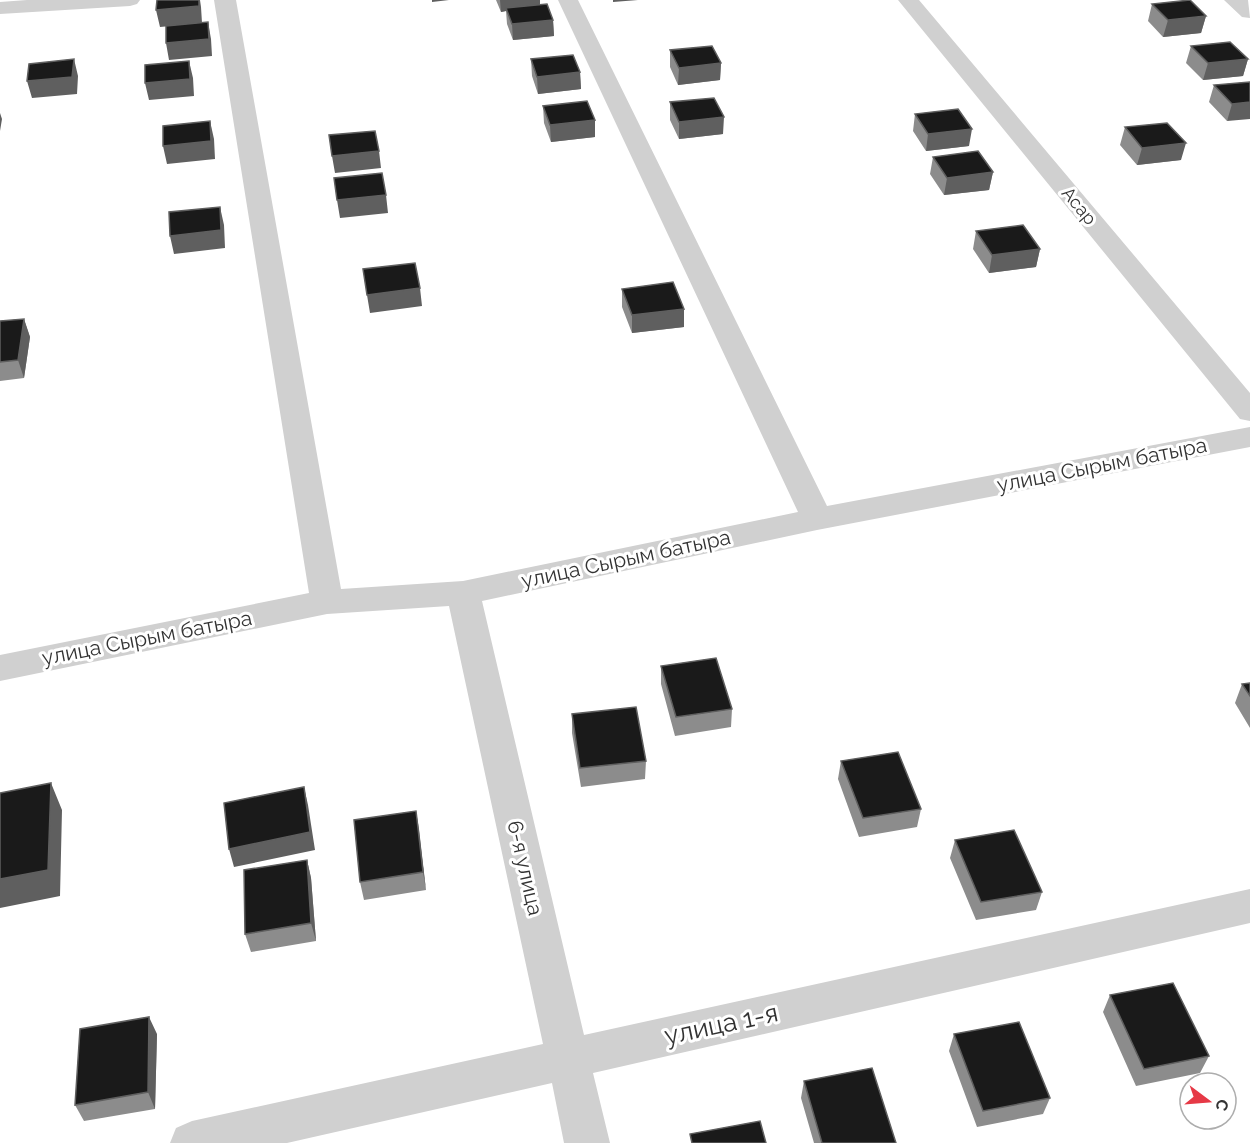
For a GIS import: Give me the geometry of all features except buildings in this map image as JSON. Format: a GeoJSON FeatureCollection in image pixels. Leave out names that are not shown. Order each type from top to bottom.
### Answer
{"type":"FeatureCollection","features":[{"type":"Feature","properties":{"kind":"street"},"geometry":{"type":"LineString","coordinates":[[0,8],[130,0]]}},
{"type":"Feature","properties":{"kind":"street"},"geometry":{"type":"LineString","coordinates":[[225,0],[327,602]]}},
{"type":"Feature","properties":{"kind":"street"},"geometry":{"type":"LineString","coordinates":[[568,0],[817,519]]}},
{"type":"Feature","properties":{"kind":"street","name":"Асар"},"geometry":{"type":"LineString","coordinates":[[908,0],[1250,412]]}},
{"type":"Feature","properties":{"kind":"street"},"geometry":{"type":"LineString","coordinates":[[1235,0],[1250,12]]}},
{"type":"Feature","properties":{"kind":"street","name":"улица Сырым батыра"},"geometry":{"type":"LineString","coordinates":[[0,668],[327,602],[463,593],[817,519],[1250,437]]}},
{"type":"Feature","properties":{"kind":"street","name":"6-я улица"},"geometry":{"type":"LineString","coordinates":[[463,593],[587,1143]]}},
{"type":"Feature","properties":{"kind":"street","name":"улица 1-я"},"geometry":{"type":"LineString","coordinates":[[192,1143],[1250,906]]}}]}
